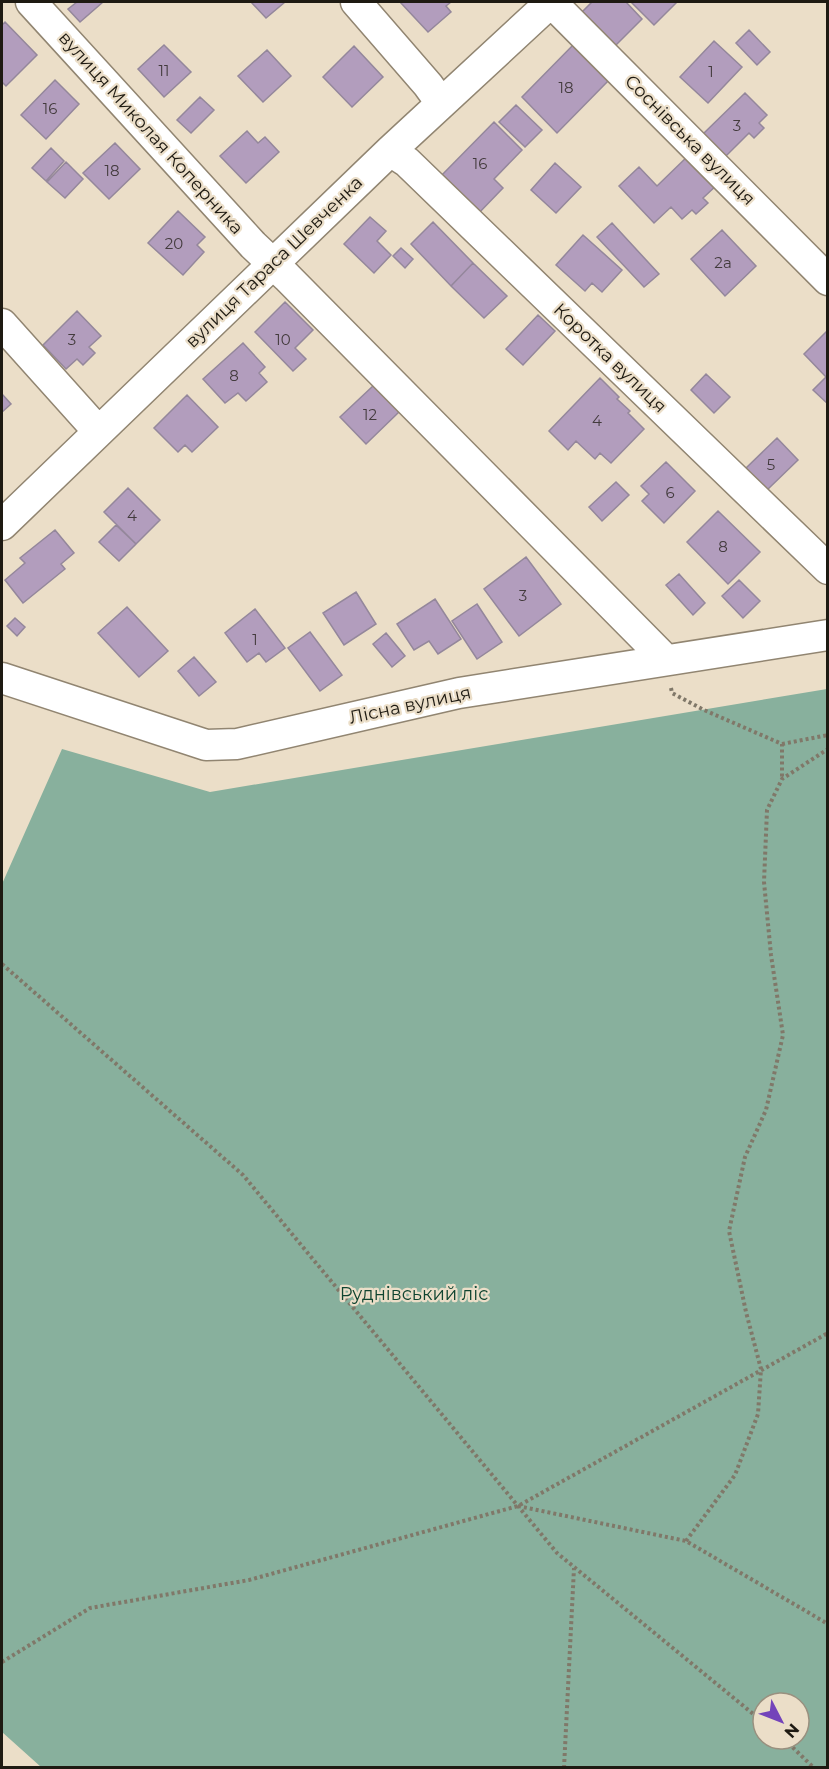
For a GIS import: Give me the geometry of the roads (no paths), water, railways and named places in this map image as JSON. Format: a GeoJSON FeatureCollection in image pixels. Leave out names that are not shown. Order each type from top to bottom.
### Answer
{"type":"FeatureCollection","features":[{"type":"Feature","properties":{"kind":"street","name":"вулиця Миколая Коперника"},"geometry":{"type":"LineString","coordinates":[[31,2],[272,264],[666,660]]}},
{"type":"Feature","properties":{"kind":"street"},"geometry":{"type":"LineString","coordinates":[[356,2],[441,103]]}},
{"type":"Feature","properties":{"kind":"street","name":"вулиця Тараса Шевченка"},"geometry":{"type":"LineString","coordinates":[[2,525],[390,151],[551,2]]}},
{"type":"Feature","properties":{"kind":"street","name":"Соснівська вулиця"},"geometry":{"type":"LineString","coordinates":[[551,2],[828,280]]}},
{"type":"Feature","properties":{"kind":"street","name":"Коротка вулиця"},"geometry":{"type":"LineString","coordinates":[[390,151],[416,170],[828,569]]}},
{"type":"Feature","properties":{"kind":"street"},"geometry":{"type":"LineString","coordinates":[[2,324],[98,431]]}},
{"type":"Feature","properties":{"kind":"street","name":"Лісна вулиця"},"geometry":{"type":"LineString","coordinates":[[2,678],[206,745],[237,744],[459,693],[828,635]]}},
{"type":"Feature","properties":{"kind":"park label","name":"Руднівський ліс"},"geometry":{"type":"Point","coordinates":[414,1294]}}]}
